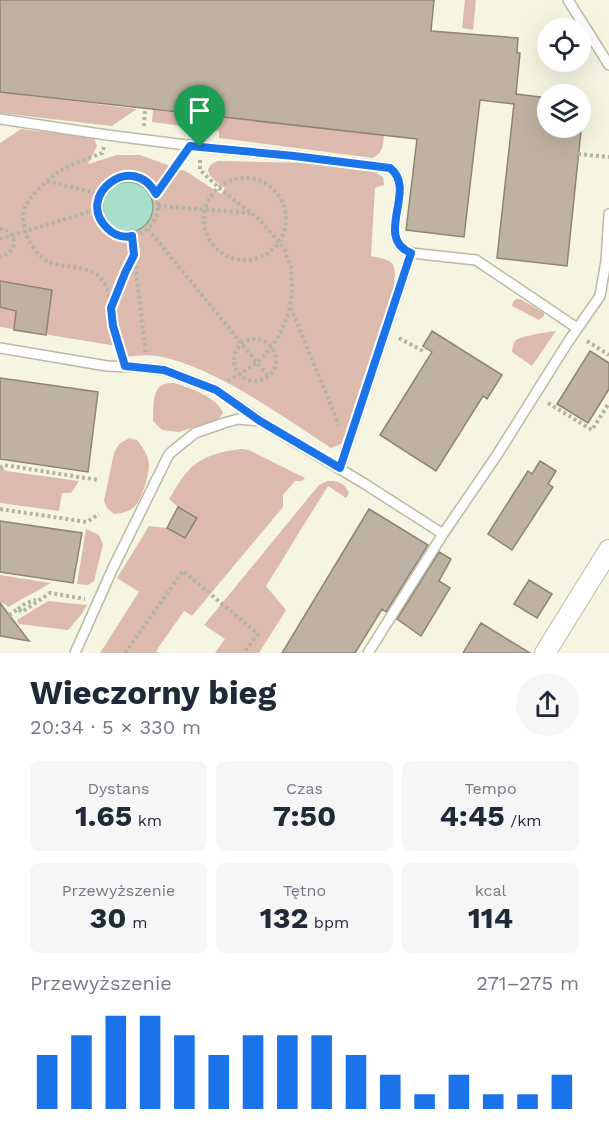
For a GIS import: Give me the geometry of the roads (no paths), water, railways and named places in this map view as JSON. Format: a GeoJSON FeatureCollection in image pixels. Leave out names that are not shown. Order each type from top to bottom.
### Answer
{"type":"FeatureCollection","features":[{"type":"Feature","properties":{"kind":"street"},"geometry":{"type":"LineString","coordinates":[[545,653],[609,550]]}},
{"type":"Feature","properties":{"kind":"lane"},"geometry":{"type":"LineString","coordinates":[[568,0],[609,65]]}},
{"type":"Feature","properties":{"kind":"lane"},"geometry":{"type":"LineString","coordinates":[[0,119],[107,135],[390,168],[399,180],[400,189],[394,234],[399,246],[411,253],[476,260],[575,331]]}},
{"type":"Feature","properties":{"kind":"lane"},"geometry":{"type":"LineString","coordinates":[[368,653],[443,534],[600,296],[606,261],[609,214]]}},
{"type":"Feature","properties":{"kind":"lane"},"geometry":{"type":"LineString","coordinates":[[340,468],[411,253]]}},
{"type":"Feature","properties":{"kind":"lane"},"geometry":{"type":"LineString","coordinates":[[0,348],[107,366],[164,370],[216,390],[260,421],[340,468],[443,534]]}},
{"type":"Feature","properties":{"kind":"lane"},"geometry":{"type":"LineString","coordinates":[[75,653],[97,601],[169,454],[195,433],[238,419],[260,421]]}}]}
